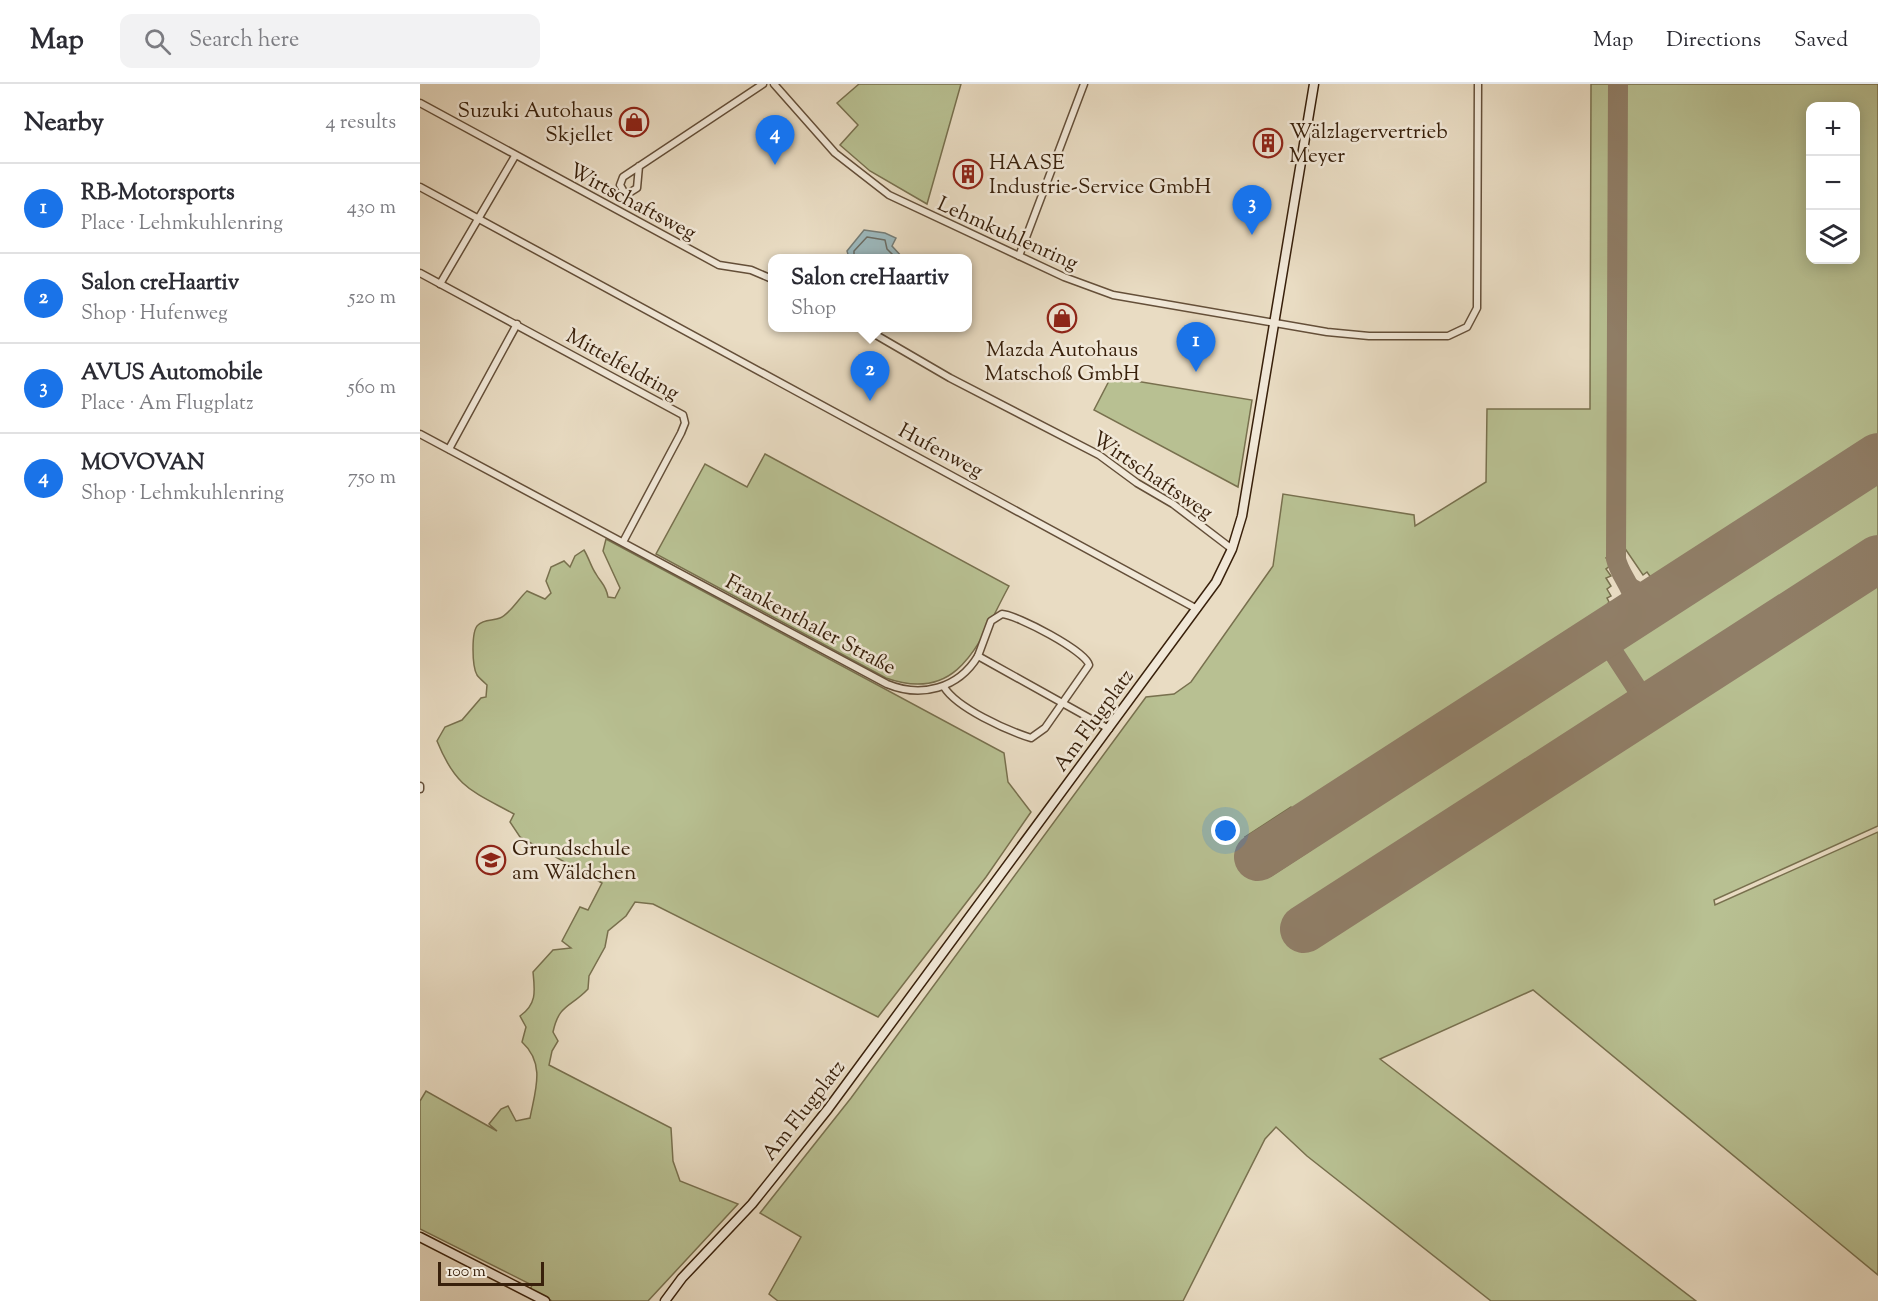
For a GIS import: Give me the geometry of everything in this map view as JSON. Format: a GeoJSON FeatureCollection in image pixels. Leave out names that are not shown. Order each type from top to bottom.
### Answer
{"type":"FeatureCollection","features":[{"type":"Feature","properties":{"kind":"street"},"geometry":{"type":"LineString","coordinates":[[639,166],[763,84]]}},
{"type":"Feature","properties":{"kind":"street","name":"Lehmkuhlenring"},"geometry":{"type":"LineString","coordinates":[[774,84],[825,143],[874,185],[923,213],[1113,295],[1352,336],[1439,337],[1460,332],[1470,322],[1477,302],[1478,84]]}},
{"type":"Feature","properties":{"kind":"street"},"geometry":{"type":"LineString","coordinates":[[1019,256],[1084,84]]}},
{"type":"Feature","properties":{"kind":"street","name":"Am Flugplatz"},"geometry":{"type":"LineString","coordinates":[[658,1301],[752,1204],[828,1109],[1216,582],[1232,549],[1242,516],[1314,84]]}},
{"type":"Feature","properties":{"kind":"street","name":"Wirtschaftsweg"},"geometry":{"type":"LineString","coordinates":[[420,103],[719,265],[751,270],[768,277]]}},
{"type":"Feature","properties":{"kind":"street"},"geometry":{"type":"LineString","coordinates":[[441,284],[515,156]]}},
{"type":"Feature","properties":{"kind":"street","name":"Hufenweg"},"geometry":{"type":"LineString","coordinates":[[420,187],[1197,609]]}},
{"type":"Feature","properties":{"kind":"street","name":"Mittelfeldring"},"geometry":{"type":"LineString","coordinates":[[420,273],[683,415],[685,419],[681,433],[622,542]]}},
{"type":"Feature","properties":{"kind":"street"},"geometry":{"type":"LineString","coordinates":[[449,449],[517,324]]}},
{"type":"Feature","properties":{"kind":"street","name":"Wirtschaftsweg"},"geometry":{"type":"LineString","coordinates":[[872,332],[950,378],[1099,455],[1137,483],[1173,504],[1232,549]]}},
{"type":"Feature","properties":{"kind":"street"},"geometry":{"type":"LineString","coordinates":[[420,434],[622,542]]}},
{"type":"Feature","properties":{"kind":"street","name":"Frankenthaler Straße"},"geometry":{"type":"LineString","coordinates":[[622,542],[887,684],[912,691],[944,687],[964,674],[978,656]]}},
{"type":"Feature","properties":{"kind":"street"},"geometry":{"type":"LineString","coordinates":[[944,687],[949,695],[963,704],[1031,738],[1045,728],[1064,703],[1089,665],[1082,654],[1014,616],[1002,614],[991,621],[978,656],[1064,703],[1109,729]]}},
{"type":"Feature","properties":{"kind":"street"},"geometry":{"type":"LineString","coordinates":[[420,1237],[545,1301]]}},
{"type":"Feature","properties":{"kind":"street","name":"Am Flugplatz"},"geometry":{"type":"LineString","coordinates":[[665,1301],[682,1278]]}},
{"type":"Feature","properties":{"kind":"green space"},"geometry":{"type":"Polygon","coordinates":[[[859,84],[961,84],[927,204],[870,171],[840,145],[858,125],[837,103],[859,84]]]}},
{"type":"Feature","properties":{"kind":"green space"},"geometry":{"type":"Polygon","coordinates":[[[1591,84],[1612,84],[1611,554],[1606,558],[1611,565],[1606,569],[1611,576],[1606,578],[1611,586],[1607,589],[1611,596],[1607,598],[1609,602],[1602,612],[1605,615],[1296,814],[1291,807],[1245,837],[1271,876],[1311,850],[1307,843],[1878,475],[1878,826],[1714,900],[1715,905],[1878,832],[1878,1275],[1533,990],[1380,1059],[1696,1301],[1491,1301],[1307,1156],[1276,1127],[1265,1139],[1183,1301],[778,1301],[769,1294],[801,1237],[760,1213],[851,1098],[1146,697],[1174,694],[1191,682],[1273,566],[1283,494],[1414,515],[1415,526],[1486,482],[1487,409],[1590,409],[1591,84]]]}},
{"type":"Feature","properties":{"kind":"green space"},"geometry":{"type":"Polygon","coordinates":[[[1623,84],[1878,84],[1878,439],[1659,580],[1656,577],[1652,579],[1647,572],[1643,575],[1624,547],[1622,548],[1623,84]]]}},
{"type":"Feature","properties":{"kind":"green space"},"geometry":{"type":"Polygon","coordinates":[[[1111,377],[1252,400],[1238,487],[1094,410],[1111,377]]]}},
{"type":"Feature","properties":{"kind":"green space"},"geometry":{"type":"Polygon","coordinates":[[[765,454],[1009,586],[977,646],[965,662],[950,675],[933,682],[912,684],[886,678],[656,554],[705,464],[747,487],[765,454]]]}},
{"type":"Feature","properties":{"kind":"green space"},"geometry":{"type":"Polygon","coordinates":[[[606,539],[1004,753],[1008,782],[1031,812],[986,877],[878,1017],[653,904],[635,902],[626,916],[608,931],[605,947],[589,976],[588,989],[558,1016],[553,1032],[558,1041],[552,1051],[549,1065],[671,1128],[673,1161],[680,1181],[738,1204],[648,1301],[552,1301],[530,1290],[532,1285],[420,1229],[420,1101],[426,1091],[497,1131],[489,1124],[501,1109],[508,1106],[516,1121],[530,1118],[537,1078],[534,1059],[522,1042],[526,1027],[520,1016],[529,1007],[534,997],[533,972],[553,950],[571,948],[562,941],[580,907],[588,910],[602,883],[520,837],[510,822],[514,814],[476,793],[459,779],[444,757],[437,741],[445,727],[462,720],[481,698],[486,697],[487,685],[477,675],[474,664],[473,641],[478,625],[503,616],[527,591],[545,599],[551,593],[546,581],[551,567],[564,561],[570,567],[575,556],[584,550],[605,587],[608,597],[615,598],[620,588],[603,551],[606,539]]]}},
{"type":"Feature","properties":{"kind":"water"},"geometry":{"type":"Polygon","coordinates":[[[864,230],[885,233],[896,238],[892,246],[899,254],[848,254],[847,251],[864,230]]]}},
{"type":"Feature","properties":{"kind":"taxiway"},"geometry":{"type":"LineString","coordinates":[[1618,84],[1616,559],[1631,590],[1634,605],[1624,621]]}},
{"type":"Feature","properties":{"kind":"taxiway"},"geometry":{"type":"LineString","coordinates":[[1631,588],[1647,597],[1664,594]]}},
{"type":"Feature","properties":{"kind":"taxiway"},"geometry":{"type":"LineString","coordinates":[[1602,635],[1649,707]]}},
{"type":"Feature","properties":{"kind":"runway"},"geometry":{"type":"LineString","coordinates":[[1258,857],[1878,457]]}},
{"type":"Feature","properties":{"kind":"runway"},"geometry":{"type":"LineString","coordinates":[[1304,929],[1878,559]]}},
{"type":"Feature","properties":{"kind":"place","name":"Suzuki Autohaus Skjellet"},"geometry":{"type":"Point","coordinates":[634,122]}},
{"type":"Feature","properties":{"kind":"place","name":"Wälzlagervertrieb Meyer"},"geometry":{"type":"Point","coordinates":[1268,143]}},
{"type":"Feature","properties":{"kind":"place","name":"MOVOVAN"},"geometry":{"type":"Point","coordinates":[775,165]}},
{"type":"Feature","properties":{"kind":"place","name":"HAASE Industrie-Service GmbH"},"geometry":{"type":"Point","coordinates":[968,174]}},
{"type":"Feature","properties":{"kind":"place","name":"AVUS Automobile"},"geometry":{"type":"Point","coordinates":[1252,235]}},
{"type":"Feature","properties":{"kind":"place","name":"Mazda Autohaus Matschoß GmbH"},"geometry":{"type":"Point","coordinates":[1062,318]}},
{"type":"Feature","properties":{"kind":"place","name":"RB-Motorsports"},"geometry":{"type":"Point","coordinates":[1196,372]}},
{"type":"Feature","properties":{"kind":"place","name":"Salon creHaartiv"},"geometry":{"type":"Point","coordinates":[870,401]}},
{"type":"Feature","properties":{"kind":"place","name":"Grundschule am Wäldchen"},"geometry":{"type":"Point","coordinates":[491,860]}}]}
